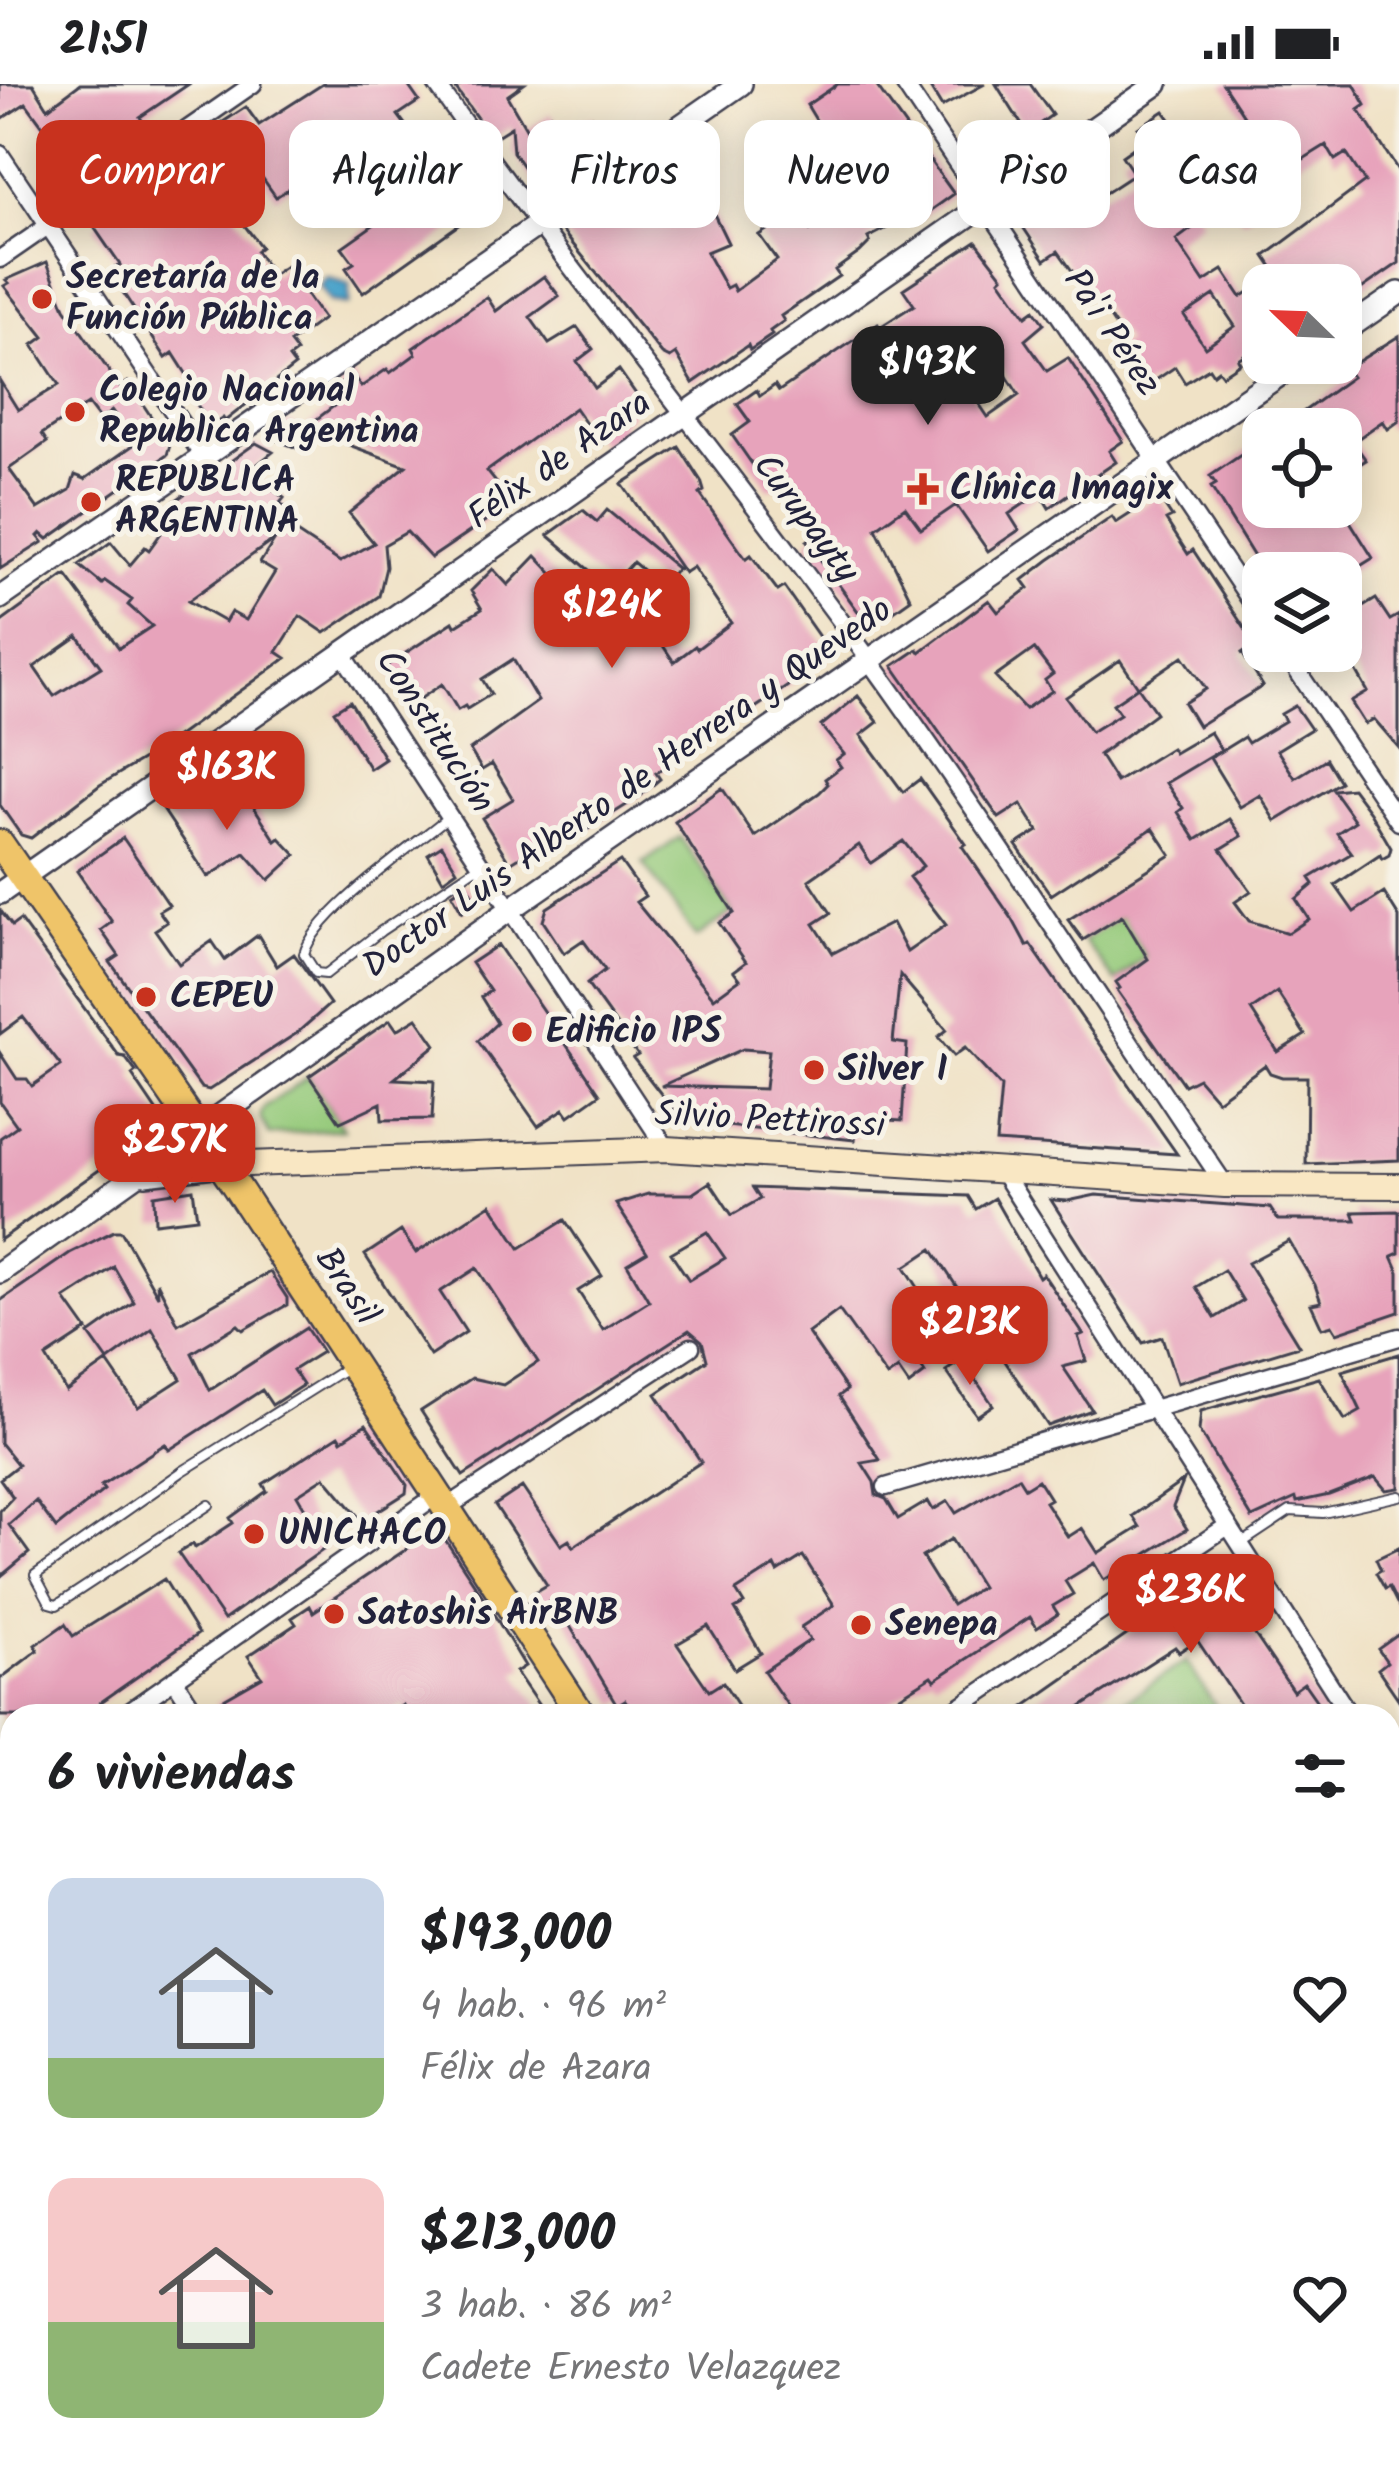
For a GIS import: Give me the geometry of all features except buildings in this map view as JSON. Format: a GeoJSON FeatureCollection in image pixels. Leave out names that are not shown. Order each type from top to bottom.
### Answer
{"type":"FeatureCollection","features":[{"type":"Feature","properties":{"kind":"main road","name":"Brasil"},"geometry":{"type":"LineString","coordinates":[[0,844],[12,884],[223,1165],[574,1704]]}},
{"type":"Feature","properties":{"kind":"main road","name":"Silvio Pettirossi"},"geometry":{"type":"LineString","coordinates":[[223,1165],[667,1149],[1225,1185],[1399,1186]]}},
{"type":"Feature","properties":{"kind":"street"},"geometry":{"type":"LineString","coordinates":[[201,120],[253,84]]}},
{"type":"Feature","properties":{"kind":"street","name":"Curupayty"},"geometry":{"type":"LineString","coordinates":[[436,84],[527,212]]}},
{"type":"Feature","properties":{"kind":"street"},"geometry":{"type":"LineString","coordinates":[[689,120],[741,84]]}},
{"type":"Feature","properties":{"kind":"street","name":"Pa'i Pérez"},"geometry":{"type":"LineString","coordinates":[[904,84],[957,163]]}},
{"type":"Feature","properties":{"kind":"street","name":"Félix de Azara"},"geometry":{"type":"LineString","coordinates":[[1106,120],[1157,84]]}},
{"type":"Feature","properties":{"kind":"street"},"geometry":{"type":"LineString","coordinates":[[0,154],[36,208]]}},
{"type":"Feature","properties":{"kind":"street","name":"Félix de Azara"},"geometry":{"type":"LineString","coordinates":[[12,884],[957,225]]}},
{"type":"Feature","properties":{"kind":"street"},"geometry":{"type":"LineString","coordinates":[[0,259],[45,228]]}},
{"type":"Feature","properties":{"kind":"street"},"geometry":{"type":"LineString","coordinates":[[49,228],[203,456]]}},
{"type":"Feature","properties":{"kind":"street"},"geometry":{"type":"LineString","coordinates":[[0,598],[532,228]]}},
{"type":"Feature","properties":{"kind":"street","name":"Curupayty"},"geometry":{"type":"LineString","coordinates":[[538,228],[686,414],[869,661],[1225,1185]]}},
{"type":"Feature","properties":{"kind":"street","name":"Pa'i Pérez"},"geometry":{"type":"LineString","coordinates":[[1000,228],[1242,588]]}},
{"type":"Feature","properties":{"kind":"street"},"geometry":{"type":"LineString","coordinates":[[1362,319],[1399,293]]}},
{"type":"Feature","properties":{"kind":"street","name":"Doctor Luis Alberto de Herrera y Quevedo"},"geometry":{"type":"LineString","coordinates":[[0,1272],[511,909],[1266,384]]}},
{"type":"Feature","properties":{"kind":"street","name":"Constitución"},"geometry":{"type":"LineString","coordinates":[[342,653],[667,1149]]}},
{"type":"Feature","properties":{"kind":"street"},"geometry":{"type":"LineString","coordinates":[[1298,672],[1399,822]]}},
{"type":"Feature","properties":{"kind":"street","name":"Silvio Pettirossi"},"geometry":{"type":"LineString","coordinates":[[138,1175],[223,1165]]}},
{"type":"Feature","properties":{"kind":"street"},"geometry":{"type":"LineString","coordinates":[[1001,1170],[1342,1704]]}},
{"type":"Feature","properties":{"kind":"street"},"geometry":{"type":"LineString","coordinates":[[886,1487],[1399,1337]]}},
{"type":"Feature","properties":{"kind":"street"},"geometry":{"type":"LineString","coordinates":[[139,1704],[444,1500],[691,1347]]}},
{"type":"Feature","properties":{"kind":"street"},"geometry":{"type":"LineString","coordinates":[[971,1704],[1226,1526]]}},
{"type":"Feature","properties":{"kind":"street"},"geometry":{"type":"LineString","coordinates":[[174,1679],[190,1704]]}},
{"type":"Feature","properties":{"kind":"lane"},"geometry":{"type":"LineString","coordinates":[[450,816],[337,908],[310,937],[304,954],[316,973],[326,974],[481,864]]}},
{"type":"Feature","properties":{"kind":"lane"},"geometry":{"type":"LineString","coordinates":[[209,1505],[57,1605],[50,1603],[35,1575],[183,1471],[354,1363]]}},
{"type":"Feature","properties":{"kind":"lane"},"geometry":{"type":"LineString","coordinates":[[1238,1546],[1290,1511],[1324,1513],[1399,1496]]}},
{"type":"Feature","properties":{"kind":"green space"},"geometry":{"type":"Polygon","coordinates":[[[680,837],[732,912],[696,938],[643,863],[680,837]]]}},
{"type":"Feature","properties":{"kind":"green space"},"geometry":{"type":"Polygon","coordinates":[[[1147,900],[1126,922],[1146,956],[1116,982],[1083,940],[1147,900]]]}},
{"type":"Feature","properties":{"kind":"green space"},"geometry":{"type":"Polygon","coordinates":[[[309,1076],[343,1129],[269,1135],[260,1117],[264,1108],[309,1076]]]}},
{"type":"Feature","properties":{"kind":"green space"},"geometry":{"type":"Polygon","coordinates":[[[1186,1661],[1214,1704],[1121,1704],[1186,1661]]]}},
{"type":"Feature","properties":{"kind":"water"},"geometry":{"type":"Polygon","coordinates":[[[326,277],[349,285],[348,305],[330,302],[319,286],[326,277]]]}},
{"type":"Feature","properties":{"kind":"place","name":"Secretaría de la Función Pública"},"geometry":{"type":"Point","coordinates":[42,299]}},
{"type":"Feature","properties":{"kind":"place","name":"Colegio Nacional Republica Argentina"},"geometry":{"type":"Point","coordinates":[75,412]}},
{"type":"Feature","properties":{"kind":"place","name":"Clínica Imagix"},"geometry":{"type":"Point","coordinates":[923,489]}},
{"type":"Feature","properties":{"kind":"place","name":"REPUBLICA ARGENTINA"},"geometry":{"type":"Point","coordinates":[91,502]}},
{"type":"Feature","properties":{"kind":"place","name":"CEPEU"},"geometry":{"type":"Point","coordinates":[146,997]}},
{"type":"Feature","properties":{"kind":"place","name":"Edificio IPS"},"geometry":{"type":"Point","coordinates":[522,1032]}},
{"type":"Feature","properties":{"kind":"place","name":"Silver I"},"geometry":{"type":"Point","coordinates":[814,1070]}},
{"type":"Feature","properties":{"kind":"place","name":"UNICHACO"},"geometry":{"type":"Point","coordinates":[254,1534]}},
{"type":"Feature","properties":{"kind":"place","name":"Satoshis AirBNB"},"geometry":{"type":"Point","coordinates":[334,1614]}},
{"type":"Feature","properties":{"kind":"place","name":"Senepa"},"geometry":{"type":"Point","coordinates":[861,1625]}}]}
